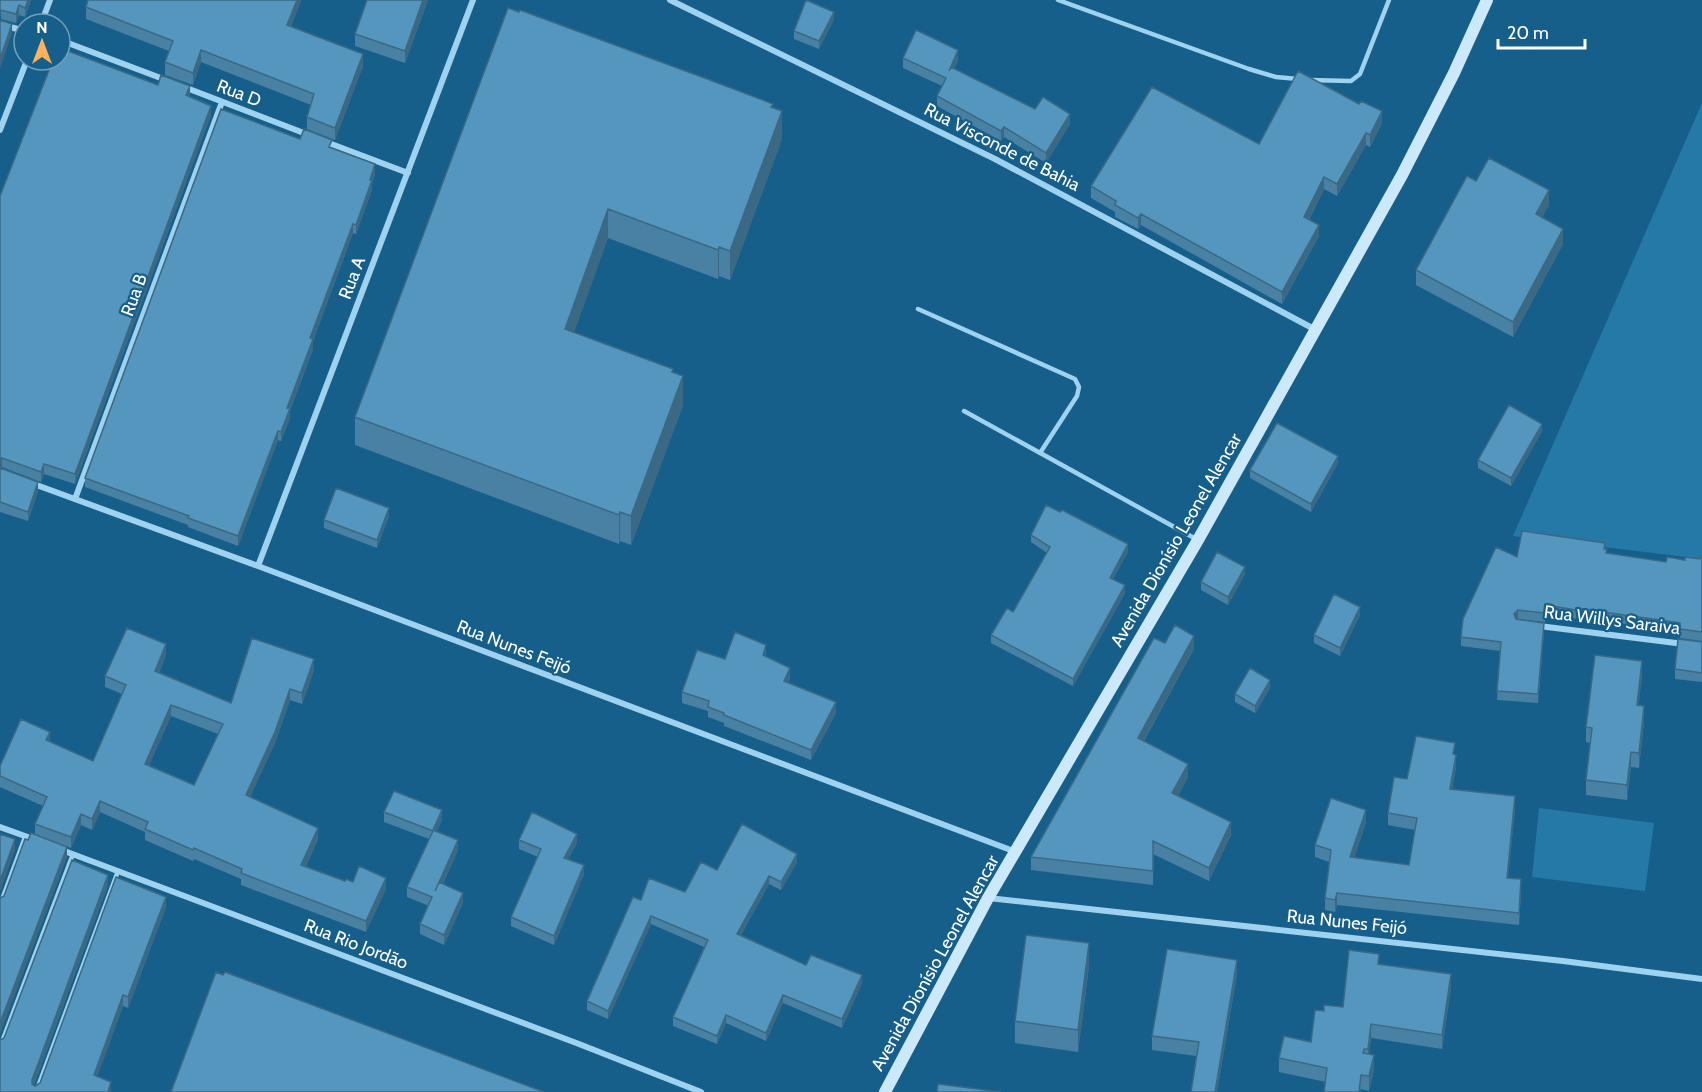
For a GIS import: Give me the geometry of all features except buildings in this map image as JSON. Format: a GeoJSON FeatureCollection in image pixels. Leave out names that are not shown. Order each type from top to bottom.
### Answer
{"type":"FeatureCollection","features":[{"type":"Feature","properties":{"kind":"main road","name":"Avenida Dionísio Leonel Alencar"},"geometry":{"type":"LineString","coordinates":[[885,1092],[988,898],[1198,540],[1402,175],[1454,73],[1487,0]]}},
{"type":"Feature","properties":{"kind":"street","name":"Rua A"},"geometry":{"type":"LineString","coordinates":[[258,566],[473,0]]}},
{"type":"Feature","properties":{"kind":"street","name":"Rua Visconde de Bahia"},"geometry":{"type":"LineString","coordinates":[[670,0],[995,159],[1316,330]]}},
{"type":"Feature","properties":{"kind":"street","name":"Rua D"},"geometry":{"type":"LineString","coordinates":[[72,45],[408,173]]}},
{"type":"Feature","properties":{"kind":"street"},"geometry":{"type":"LineString","coordinates":[[0,130],[22,72]]}},
{"type":"Feature","properties":{"kind":"street","name":"Rua B"},"geometry":{"type":"LineString","coordinates":[[75,499],[222,102]]}},
{"type":"Feature","properties":{"kind":"street","name":"Rua Nunes Feijó"},"geometry":{"type":"LineString","coordinates":[[22,480],[258,566],[1016,852]]}},
{"type":"Feature","properties":{"kind":"street","name":"Rua Willys Saraiva"},"geometry":{"type":"LineString","coordinates":[[1531,625],[1691,645]]}},
{"type":"Feature","properties":{"kind":"street"},"geometry":{"type":"LineString","coordinates":[[0,827],[44,844]]}},
{"type":"Feature","properties":{"kind":"street","name":"Rua Rio Jordão"},"geometry":{"type":"LineString","coordinates":[[54,847],[701,1092]]}},
{"type":"Feature","properties":{"kind":"street","name":"Rua Nunes Feijó"},"geometry":{"type":"LineString","coordinates":[[988,898],[1563,961],[1702,979]]}},
{"type":"Feature","properties":{"kind":"lane"},"geometry":{"type":"LineString","coordinates":[[1058,0],[1276,77],[1341,82],[1351,81],[1360,74],[1389,0]]}},
{"type":"Feature","properties":{"kind":"lane"},"geometry":{"type":"LineString","coordinates":[[918,309],[1075,379],[1079,387],[1077,396],[1040,453]]}},
{"type":"Feature","properties":{"kind":"lane"},"geometry":{"type":"LineString","coordinates":[[964,411],[1198,540]]}},
{"type":"Feature","properties":{"kind":"lane"},"geometry":{"type":"LineString","coordinates":[[0,905],[25,837]]}},
{"type":"Feature","properties":{"kind":"lane"},"geometry":{"type":"LineString","coordinates":[[0,1047],[73,855]]}},
{"type":"Feature","properties":{"kind":"lane"},"geometry":{"type":"LineString","coordinates":[[36,1092],[118,872]]}},
{"type":"Feature","properties":{"kind":"shaded area"},"geometry":{"type":"Polygon","coordinates":[[[1702,103],[1702,559],[1513,536],[1702,103]]]}},
{"type":"Feature","properties":{"kind":"shaded area"},"geometry":{"type":"Polygon","coordinates":[[[1539,808],[1654,823],[1645,891],[1532,877],[1539,808]]]}}]}
